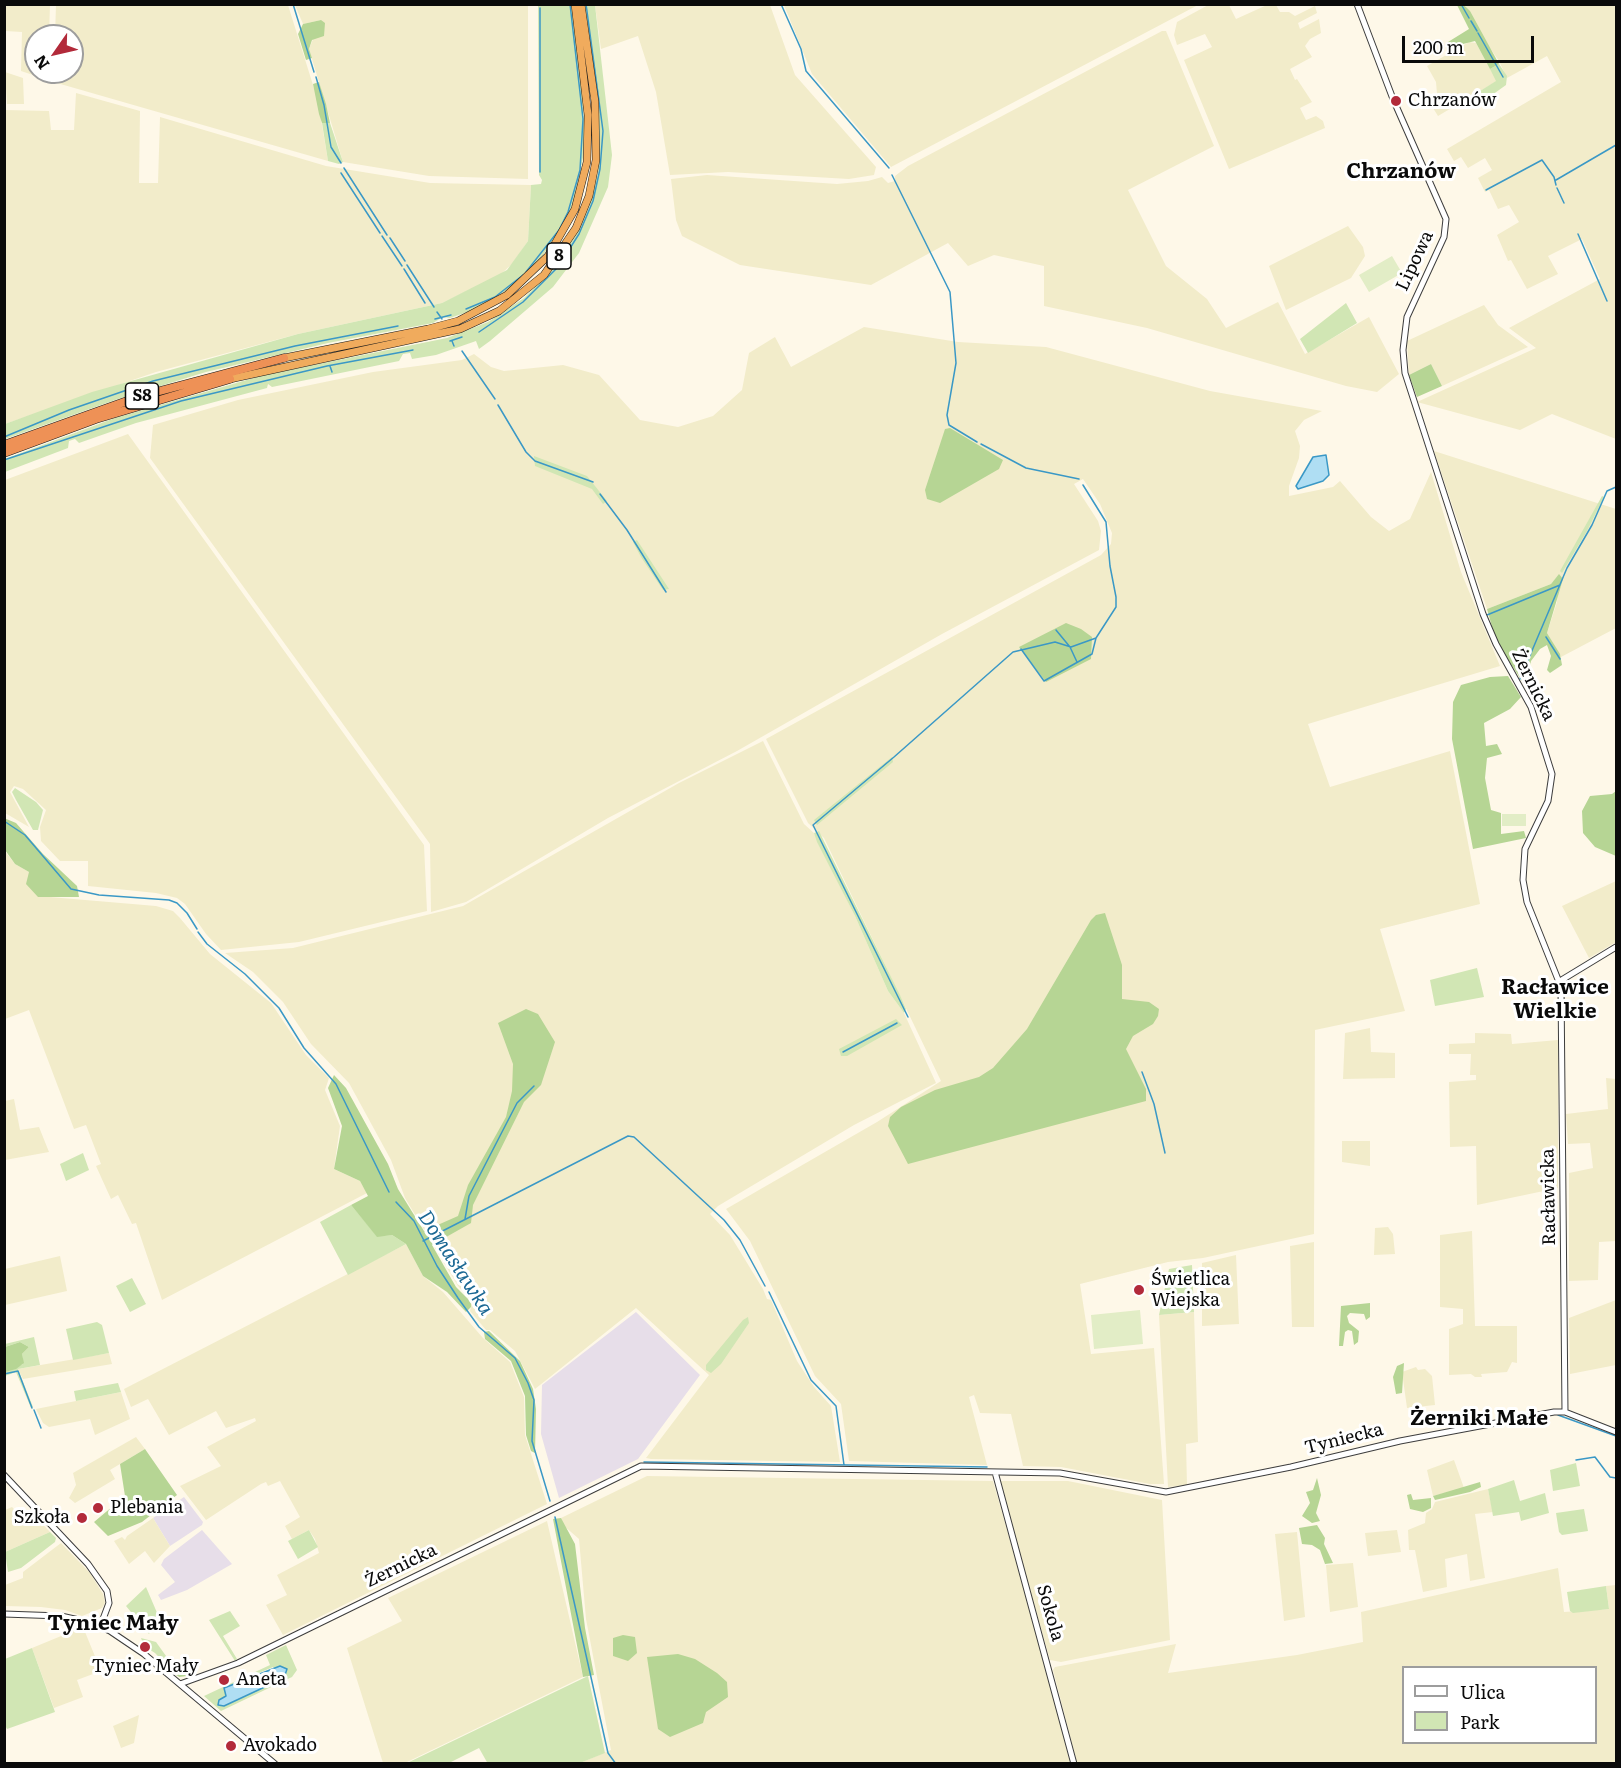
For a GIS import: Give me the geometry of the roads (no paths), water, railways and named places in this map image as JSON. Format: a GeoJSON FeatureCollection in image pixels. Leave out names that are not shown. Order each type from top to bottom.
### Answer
{"type":"FeatureCollection","features":[{"type":"Feature","properties":{"kind":"highway","name":"8"},"geometry":{"type":"LineString","coordinates":[[284,358],[458,321],[507,295],[548,256],[572,216],[587,162],[588,114],[575,4]]}},
{"type":"Feature","properties":{"kind":"highway","name":"8"},"geometry":{"type":"LineString","coordinates":[[230,379],[328,357],[430,338],[473,324],[499,311],[544,275],[562,251],[584,208],[596,160],[595,102],[581,4]]}},
{"type":"Feature","properties":{"kind":"highway","name":"S8"},"geometry":{"type":"LineString","coordinates":[[4,445],[141,396],[284,358]]}},
{"type":"Feature","properties":{"kind":"highway","name":"S8"},"geometry":{"type":"LineString","coordinates":[[4,453],[106,416],[230,379]]}},
{"type":"Feature","properties":{"kind":"street","name":"Lipowa"},"geometry":{"type":"LineString","coordinates":[[1357,4],[1393,99],[1446,219],[1444,237],[1414,299],[1405,326],[1403,362],[1413,402]]}},
{"type":"Feature","properties":{"kind":"street","name":"Żernicka"},"geometry":{"type":"LineString","coordinates":[[1413,402],[1488,628],[1531,707],[1552,774],[1552,786],[1546,806],[1525,849],[1523,880],[1527,902],[1560,981]]}},
{"type":"Feature","properties":{"kind":"street"},"geometry":{"type":"LineString","coordinates":[[1560,981],[1617,946]]}},
{"type":"Feature","properties":{"kind":"street","name":"Racławicka"},"geometry":{"type":"LineString","coordinates":[[1560,981],[1565,1412]]}},
{"type":"Feature","properties":{"kind":"street"},"geometry":{"type":"LineString","coordinates":[[1565,1412],[1617,1432]]}},
{"type":"Feature","properties":{"kind":"street","name":"Tyniecka"},"geometry":{"type":"LineString","coordinates":[[995,1472],[1060,1473],[1166,1492],[1291,1467],[1400,1441],[1565,1412]]}},
{"type":"Feature","properties":{"kind":"street","name":"Żernicka"},"geometry":{"type":"LineString","coordinates":[[180,1684],[247,1659],[632,1468],[664,1466],[995,1472]]}},
{"type":"Feature","properties":{"kind":"street","name":"Sokola"},"geometry":{"type":"LineString","coordinates":[[995,1472],[1074,1764]]}},
{"type":"Feature","properties":{"kind":"street"},"geometry":{"type":"LineString","coordinates":[[4,1475],[88,1564],[107,1591],[109,1603],[100,1627]]}},
{"type":"Feature","properties":{"kind":"street"},"geometry":{"type":"LineString","coordinates":[[4,1614],[47,1614],[100,1627],[133,1645],[275,1764]]}},
{"type":"Feature","properties":{"kind":"water"},"geometry":{"type":"Polygon","coordinates":[[[1326,455],[1329,475],[1323,481],[1298,489],[1296,486],[1313,457],[1326,455]]]}},
{"type":"Feature","properties":{"kind":"water"},"geometry":{"type":"Polygon","coordinates":[[[280,1666],[287,1669],[284,1678],[224,1706],[218,1705],[219,1700],[226,1696],[224,1688],[280,1666]]]}},
{"type":"Feature","properties":{"kind":"waterway"},"geometry":{"type":"LineString","coordinates":[[293,4],[314,72]]}},
{"type":"Feature","properties":{"kind":"waterway"},"geometry":{"type":"LineString","coordinates":[[526,272],[559,230],[568,212],[580,170],[583,119],[570,4]]}},
{"type":"Feature","properties":{"kind":"waterway"},"geometry":{"type":"LineString","coordinates":[[479,332],[523,302],[558,267],[579,234],[593,201],[600,169],[603,131],[586,4]]}},
{"type":"Feature","properties":{"kind":"waterway"},"geometry":{"type":"LineString","coordinates":[[781,4],[801,49],[806,71],[889,168]]}},
{"type":"Feature","properties":{"kind":"waterway"},"geometry":{"type":"LineString","coordinates":[[1461,4],[1469,18]]}},
{"type":"Feature","properties":{"kind":"waterway"},"geometry":{"type":"LineString","coordinates":[[540,8],[540,172]]}},
{"type":"Feature","properties":{"kind":"waterway"},"geometry":{"type":"LineString","coordinates":[[1471,21],[1477,31]]}},
{"type":"Feature","properties":{"kind":"waterway"},"geometry":{"type":"LineString","coordinates":[[1478,33],[1503,77]]}},
{"type":"Feature","properties":{"kind":"waterway"},"geometry":{"type":"LineString","coordinates":[[316,77],[324,105],[331,147],[341,163]]}},
{"type":"Feature","properties":{"kind":"waterway"},"geometry":{"type":"LineString","coordinates":[[1556,180],[1616,145]]}},
{"type":"Feature","properties":{"kind":"waterway"},"geometry":{"type":"LineString","coordinates":[[1486,190],[1542,160],[1554,177],[1556,185]]}},
{"type":"Feature","properties":{"kind":"waterway"},"geometry":{"type":"LineString","coordinates":[[344,168],[387,235]]}},
{"type":"Feature","properties":{"kind":"waterway"},"geometry":{"type":"LineString","coordinates":[[341,173],[380,233]]}},
{"type":"Feature","properties":{"kind":"waterway"},"geometry":{"type":"LineString","coordinates":[[892,175],[950,292],[956,363],[947,415],[949,425],[977,442]]}},
{"type":"Feature","properties":{"kind":"waterway"},"geometry":{"type":"LineString","coordinates":[[1557,188],[1564,203]]}},
{"type":"Feature","properties":{"kind":"waterway"},"geometry":{"type":"LineString","coordinates":[[1578,234],[1607,301]]}},
{"type":"Feature","properties":{"kind":"waterway"},"geometry":{"type":"LineString","coordinates":[[382,236],[402,266]]}},
{"type":"Feature","properties":{"kind":"waterway"},"geometry":{"type":"LineString","coordinates":[[390,238],[405,261]]}},
{"type":"Feature","properties":{"kind":"waterway"},"geometry":{"type":"LineString","coordinates":[[407,265],[434,307]]}},
{"type":"Feature","properties":{"kind":"waterway"},"geometry":{"type":"LineString","coordinates":[[404,269],[425,303]]}},
{"type":"Feature","properties":{"kind":"waterway"},"geometry":{"type":"LineString","coordinates":[[466,309],[495,297],[523,275]]}},
{"type":"Feature","properties":{"kind":"waterway"},"geometry":{"type":"LineString","coordinates":[[437,312],[442,319]]}},
{"type":"Feature","properties":{"kind":"waterway"},"geometry":{"type":"LineString","coordinates":[[435,319],[451,315]]}},
{"type":"Feature","properties":{"kind":"waterway"},"geometry":{"type":"LineString","coordinates":[[4,437],[69,410],[153,381],[295,346],[398,326]]}},
{"type":"Feature","properties":{"kind":"waterway"},"geometry":{"type":"LineString","coordinates":[[450,341],[462,337]]}},
{"type":"Feature","properties":{"kind":"waterway"},"geometry":{"type":"LineString","coordinates":[[452,341],[454,346]]}},
{"type":"Feature","properties":{"kind":"waterway"},"geometry":{"type":"LineString","coordinates":[[4,460],[181,401],[327,366],[413,350]]}},
{"type":"Feature","properties":{"kind":"waterway"},"geometry":{"type":"LineString","coordinates":[[462,351],[495,399]]}},
{"type":"Feature","properties":{"kind":"waterway"},"geometry":{"type":"LineString","coordinates":[[330,366],[332,372]]}},
{"type":"Feature","properties":{"kind":"waterway"},"geometry":{"type":"LineString","coordinates":[[498,405],[526,452],[535,461],[593,482]]}},
{"type":"Feature","properties":{"kind":"waterway"},"geometry":{"type":"LineString","coordinates":[[981,444],[1026,468],[1079,479]]}},
{"type":"Feature","properties":{"kind":"waterway"},"geometry":{"type":"LineString","coordinates":[[908,1017],[813,825],[1013,652],[1055,642],[1071,647],[1096,638],[1116,607],[1116,597],[1110,566],[1106,522],[1083,485]]}},
{"type":"Feature","properties":{"kind":"waterway"},"geometry":{"type":"LineString","coordinates":[[1520,679],[1567,568],[1592,525],[1607,491],[1616,487]]}},
{"type":"Feature","properties":{"kind":"waterway"},"geometry":{"type":"LineString","coordinates":[[600,494],[627,530],[666,592]]}},
{"type":"Feature","properties":{"kind":"waterway"},"geometry":{"type":"LineString","coordinates":[[1487,615],[1560,585]]}},
{"type":"Feature","properties":{"kind":"waterway"},"geometry":{"type":"LineString","coordinates":[[1056,630],[1070,647],[1077,662]]}},
{"type":"Feature","properties":{"kind":"waterway"},"geometry":{"type":"LineString","coordinates":[[1546,637],[1560,659]]}},
{"type":"Feature","properties":{"kind":"waterway"},"geometry":{"type":"LineString","coordinates":[[1021,649],[1044,681],[1092,654],[1096,638]]}},
{"type":"Feature","properties":{"kind":"waterway","name":"Domasławka"},"geometry":{"type":"LineString","coordinates":[[4,821],[25,835],[71,889],[99,895],[169,900],[177,903],[187,913],[197,929]]}},
{"type":"Feature","properties":{"kind":"waterway","name":"Domasławka"},"geometry":{"type":"LineString","coordinates":[[198,932],[207,944],[245,974],[279,1008],[304,1048],[336,1084],[389,1192]]}},
{"type":"Feature","properties":{"kind":"waterway"},"geometry":{"type":"LineString","coordinates":[[843,1052],[897,1023]]}},
{"type":"Feature","properties":{"kind":"waterway"},"geometry":{"type":"LineString","coordinates":[[1142,1072],[1154,1104],[1165,1153]]}},
{"type":"Feature","properties":{"kind":"waterway"},"geometry":{"type":"LineString","coordinates":[[465,1219],[469,1196],[517,1103],[534,1086]]}},
{"type":"Feature","properties":{"kind":"waterway"},"geometry":{"type":"LineString","coordinates":[[423,1241],[628,1136],[634,1137],[724,1220],[740,1240],[765,1286]]}},
{"type":"Feature","properties":{"kind":"waterway","name":"Domasławka"},"geometry":{"type":"LineString","coordinates":[[396,1202],[414,1221],[437,1266],[479,1327],[515,1358],[528,1383],[534,1400],[532,1441],[550,1501]]}},
{"type":"Feature","properties":{"kind":"waterway"},"geometry":{"type":"LineString","coordinates":[[769,1292],[811,1380],[836,1406],[844,1465]]}},
{"type":"Feature","properties":{"kind":"waterway"},"geometry":{"type":"LineString","coordinates":[[4,1374],[18,1371],[32,1408]]}},
{"type":"Feature","properties":{"kind":"waterway"},"geometry":{"type":"LineString","coordinates":[[34,1410],[41,1428]]}},
{"type":"Feature","properties":{"kind":"waterway"},"geometry":{"type":"LineString","coordinates":[[1558,1415],[1616,1436]]}},
{"type":"Feature","properties":{"kind":"waterway"},"geometry":{"type":"LineString","coordinates":[[1576,1460],[1595,1457],[1610,1477],[1616,1478]]}},
{"type":"Feature","properties":{"kind":"waterway"},"geometry":{"type":"LineString","coordinates":[[644,1462],[987,1467]]}},
{"type":"Feature","properties":{"kind":"waterway","name":"Domasławka"},"geometry":{"type":"LineString","coordinates":[[555,1517],[608,1753],[616,1764]]}},
{"type":"Feature","properties":{"kind":"place","name":"Chrzanów"},"geometry":{"type":"Point","coordinates":[1396,101]}},
{"type":"Feature","properties":{"kind":"place","name":"Świetlica Wiejska"},"geometry":{"type":"Point","coordinates":[1139,1290]}},
{"type":"Feature","properties":{"kind":"place","name":"Plebania"},"geometry":{"type":"Point","coordinates":[98,1508]}},
{"type":"Feature","properties":{"kind":"place","name":"Szkoła"},"geometry":{"type":"Point","coordinates":[82,1518]}},
{"type":"Feature","properties":{"kind":"place","name":"Tyniec Mały"},"geometry":{"type":"Point","coordinates":[145,1647]}},
{"type":"Feature","properties":{"kind":"place","name":"Aneta"},"geometry":{"type":"Point","coordinates":[224,1680]}},
{"type":"Feature","properties":{"kind":"place","name":"Avokado"},"geometry":{"type":"Point","coordinates":[231,1746]}},
{"type":"Feature","properties":{"kind":"district","name":"Chrzanów"},"geometry":{"type":"Point","coordinates":[1401,172]}},
{"type":"Feature","properties":{"kind":"district","name":"Racławice Wielkie"},"geometry":{"type":"Point","coordinates":[1555,1000]}},
{"type":"Feature","properties":{"kind":"district","name":"Żerniki Małe"},"geometry":{"type":"Point","coordinates":[1479,1419]}},
{"type":"Feature","properties":{"kind":"district","name":"Tyniec Mały"},"geometry":{"type":"Point","coordinates":[113,1624]}}]}
